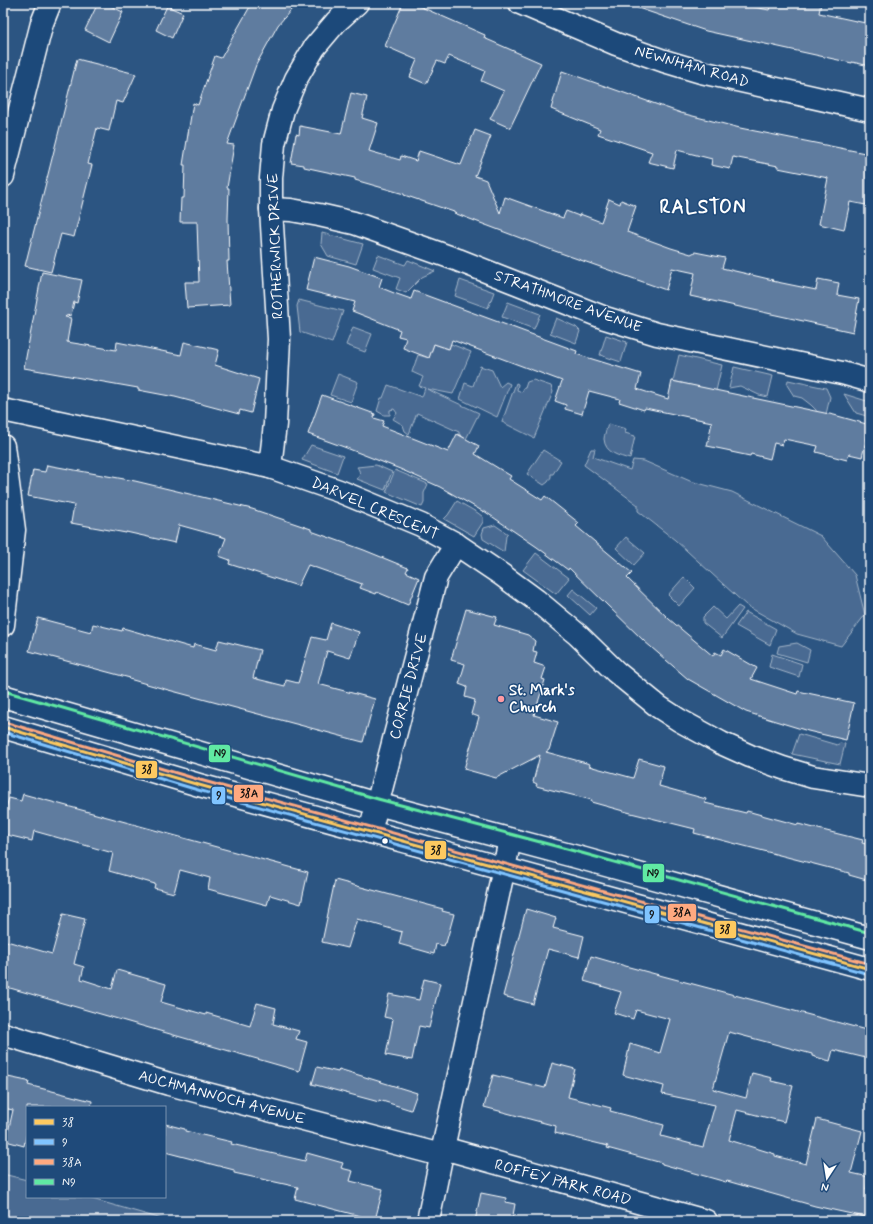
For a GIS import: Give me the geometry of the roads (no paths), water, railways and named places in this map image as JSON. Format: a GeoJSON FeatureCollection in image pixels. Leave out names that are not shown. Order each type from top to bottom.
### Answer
{"type":"FeatureCollection","features":[{"type":"Feature","properties":{"kind":"street"},"geometry":{"type":"LineString","coordinates":[[3,176],[42,23],[50,3]]}},
{"type":"Feature","properties":{"kind":"street","name":"ROTHERWICK DRIVE"},"geometry":{"type":"LineString","coordinates":[[270,467],[276,424],[278,339],[271,209],[271,178],[274,144],[283,110],[296,79],[314,48],[336,22],[357,3]]}},
{"type":"Feature","properties":{"kind":"street","name":"NEWNHAM ROAD"},"geometry":{"type":"LineString","coordinates":[[520,3],[616,44],[664,61],[702,72],[870,110]]}},
{"type":"Feature","properties":{"kind":"street","name":"STRATHMORE AVENUE"},"geometry":{"type":"LineString","coordinates":[[271,209],[291,210],[354,223],[465,263],[605,318],[657,334],[842,373],[870,381]]}},
{"type":"Feature","properties":{"kind":"street","name":"DARVEL CRESCENT"},"geometry":{"type":"LineString","coordinates":[[3,410],[270,467],[339,491],[414,522],[456,544],[502,574],[578,635],[616,672],[659,707],[679,720],[720,743],[783,768],[813,777],[870,786]]}},
{"type":"Feature","properties":{"kind":"street"},"geometry":{"type":"LineString","coordinates":[[3,446],[14,530],[3,625]]}},
{"type":"Feature","properties":{"kind":"street","name":"CORRIE DRIVE"},"geometry":{"type":"LineString","coordinates":[[370,832],[436,577],[456,544]]}},
{"type":"Feature","properties":{"kind":"street"},"geometry":{"type":"LineString","coordinates":[[3,696],[377,804],[870,938]]}},
{"type":"Feature","properties":{"kind":"street"},"geometry":{"type":"LineString","coordinates":[[3,727],[199,785],[870,969]]}},
{"type":"Feature","properties":{"kind":"street"},"geometry":{"type":"LineString","coordinates":[[199,785],[207,755]]}},
{"type":"Feature","properties":{"kind":"street"},"geometry":{"type":"LineString","coordinates":[[428,1221],[510,840]]}},
{"type":"Feature","properties":{"kind":"street","name":"AUCHMANNOCH AVENUE"},"geometry":{"type":"LineString","coordinates":[[3,1034],[169,1084],[442,1152]]}},
{"type":"Feature","properties":{"kind":"street","name":"ROFFEY PARK ROAD"},"geometry":{"type":"LineString","coordinates":[[442,1152],[706,1221]]}},
{"type":"Feature","properties":{"kind":"place","name":"St. Mark's Church"},"geometry":{"type":"Point","coordinates":[501,699]}},
{"type":"Feature","properties":{"kind":"district","name":"RALSTON"},"geometry":{"type":"Point","coordinates":[703,206]}}]}
